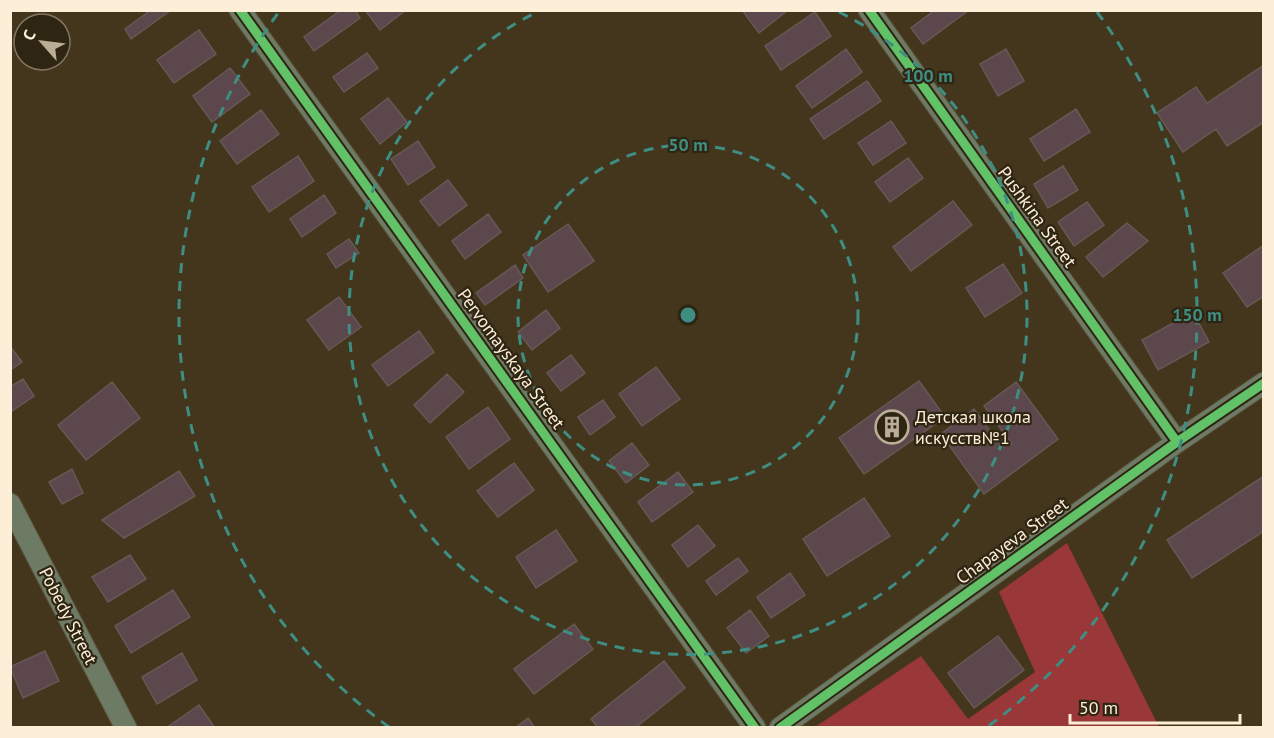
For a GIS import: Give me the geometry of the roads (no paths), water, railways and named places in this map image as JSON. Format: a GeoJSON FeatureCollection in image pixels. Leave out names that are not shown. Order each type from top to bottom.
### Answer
{"type":"FeatureCollection","features":[{"type":"Feature","properties":{"kind":"street","name":"Pervomayskaya Street"},"geometry":{"type":"LineString","coordinates":[[240,10],[755,728]]}},
{"type":"Feature","properties":{"kind":"street","name":"Pushkina Street"},"geometry":{"type":"LineString","coordinates":[[869,10],[1177,442]]}},
{"type":"Feature","properties":{"kind":"street","name":"Chapayeva Street"},"geometry":{"type":"LineString","coordinates":[[780,728],[1263,382]]}},
{"type":"Feature","properties":{"kind":"street","name":"Pobedy Street"},"geometry":{"type":"LineString","coordinates":[[10,504],[126,728]]}},
{"type":"Feature","properties":{"kind":"place","name":"Детская школа искусств№1"},"geometry":{"type":"Point","coordinates":[892,427]}}]}
